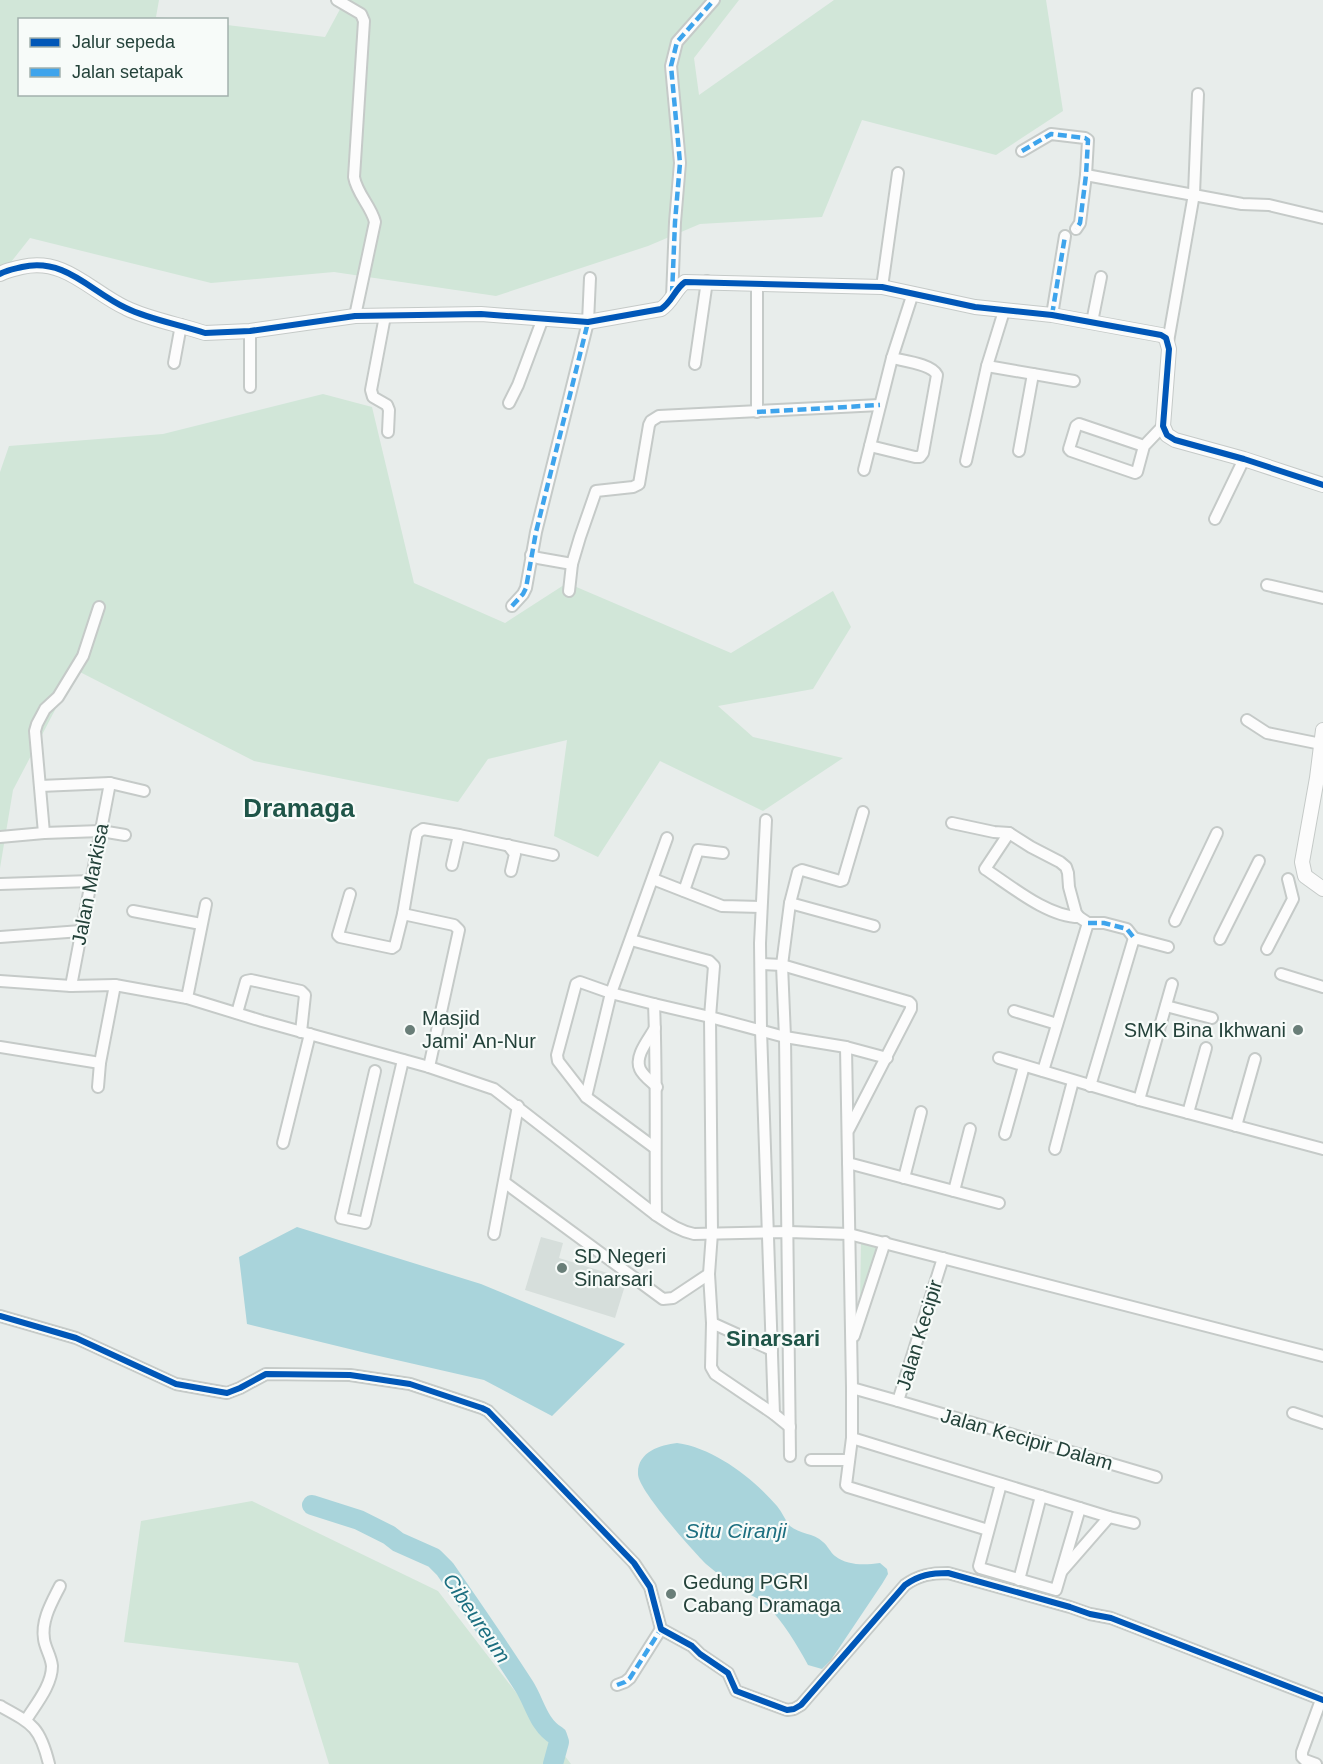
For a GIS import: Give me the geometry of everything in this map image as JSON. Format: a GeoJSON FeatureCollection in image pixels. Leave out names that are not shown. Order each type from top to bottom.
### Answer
{"type":"FeatureCollection","features":[{"type":"Feature","properties":{"kind":"street"},"geometry":{"type":"LineString","coordinates":[[338,0],[361,14],[364,21],[354,177],[355,186],[374,216],[375,222],[355,315]]}},
{"type":"Feature","properties":{"kind":"street"},"geometry":{"type":"LineString","coordinates":[[672,298],[680,163],[671,66],[677,42],[714,0]]}},
{"type":"Feature","properties":{"kind":"street"},"geometry":{"type":"LineString","coordinates":[[1198,94],[1194,194],[1168,342],[1163,426],[1167,435],[1175,440],[1244,459],[1323,485]]}},
{"type":"Feature","properties":{"kind":"street"},"geometry":{"type":"LineString","coordinates":[[1022,151],[1050,134],[1087,139],[1086,175],[1080,223],[1076,229]]}},
{"type":"Feature","properties":{"kind":"street"},"geometry":{"type":"LineString","coordinates":[[882,287],[897,174]]}},
{"type":"Feature","properties":{"kind":"street"},"geometry":{"type":"LineString","coordinates":[[1086,175],[1246,205],[1269,205],[1323,218]]}},
{"type":"Feature","properties":{"kind":"street"},"geometry":{"type":"LineString","coordinates":[[1052,315],[1065,236]]}},
{"type":"Feature","properties":{"kind":"street"},"geometry":{"type":"LineString","coordinates":[[0,274],[6,270],[46,265],[78,278],[129,310],[205,333],[250,331],[355,315],[481,314],[588,322],[661,309],[665,307],[682,283],[706,281],[758,285],[882,287],[959,304],[1052,315],[1155,333],[1166,338],[1168,342]]}},
{"type":"Feature","properties":{"kind":"street"},"geometry":{"type":"LineString","coordinates":[[1092,322],[1101,277]]}},
{"type":"Feature","properties":{"kind":"street"},"geometry":{"type":"LineString","coordinates":[[512,606],[526,588],[550,471],[588,322],[590,278]]}},
{"type":"Feature","properties":{"kind":"street"},"geometry":{"type":"LineString","coordinates":[[695,364],[706,281]]}},
{"type":"Feature","properties":{"kind":"street"},"geometry":{"type":"LineString","coordinates":[[757,412],[758,285]]}},
{"type":"Feature","properties":{"kind":"street"},"geometry":{"type":"LineString","coordinates":[[864,470],[892,358],[913,293]]}},
{"type":"Feature","properties":{"kind":"street"},"geometry":{"type":"LineString","coordinates":[[966,461],[987,366],[1004,310]]}},
{"type":"Feature","properties":{"kind":"street"},"geometry":{"type":"LineString","coordinates":[[385,316],[371,390],[373,397],[387,405],[389,410],[388,432]]}},
{"type":"Feature","properties":{"kind":"street"},"geometry":{"type":"LineString","coordinates":[[509,403],[517,388],[543,318]]}},
{"type":"Feature","properties":{"kind":"street"},"geometry":{"type":"LineString","coordinates":[[174,363],[181,325]]}},
{"type":"Feature","properties":{"kind":"street"},"geometry":{"type":"LineString","coordinates":[[250,331],[250,387]]}},
{"type":"Feature","properties":{"kind":"street"},"geometry":{"type":"LineString","coordinates":[[870,446],[915,457],[920,457],[923,453],[937,375],[931,368],[892,358]]}},
{"type":"Feature","properties":{"kind":"street"},"geometry":{"type":"LineString","coordinates":[[987,366],[1074,381]]}},
{"type":"Feature","properties":{"kind":"street"},"geometry":{"type":"LineString","coordinates":[[1019,451],[1034,374]]}},
{"type":"Feature","properties":{"kind":"street"},"geometry":{"type":"LineString","coordinates":[[569,591],[572,564],[596,491],[633,487],[639,484],[649,425],[659,417],[880,405]]}},
{"type":"Feature","properties":{"kind":"street"},"geometry":{"type":"LineString","coordinates":[[1144,446],[1078,424],[1070,449],[1135,473],[1144,446],[1163,426]]}},
{"type":"Feature","properties":{"kind":"street"},"geometry":{"type":"LineString","coordinates":[[1215,519],[1244,459]]}},
{"type":"Feature","properties":{"kind":"street"},"geometry":{"type":"LineString","coordinates":[[531,555],[572,564]]}},
{"type":"Feature","properties":{"kind":"street"},"geometry":{"type":"LineString","coordinates":[[1268,585],[1323,598]]}},
{"type":"Feature","properties":{"kind":"street"},"geometry":{"type":"LineString","coordinates":[[44,833],[35,741],[37,724],[45,710],[58,697],[83,656],[99,607]]}},
{"type":"Feature","properties":{"kind":"street"},"geometry":{"type":"LineString","coordinates":[[1247,720],[1267,733],[1322,737],[1302,862],[1305,876],[1323,889]]}},
{"type":"Feature","properties":{"kind":"street"},"geometry":{"type":"LineString","coordinates":[[40,786],[110,783],[144,791]]}},
{"type":"Feature","properties":{"kind":"street","name":"Jalan Markisa"},"geometry":{"type":"LineString","coordinates":[[70,986],[110,783]]}},
{"type":"Feature","properties":{"kind":"street"},"geometry":{"type":"LineString","coordinates":[[790,1456],[789,1232],[782,965],[790,903],[800,871],[840,880],[845,878],[863,812]]}},
{"type":"Feature","properties":{"kind":"street"},"geometry":{"type":"LineString","coordinates":[[766,819],[761,907],[761,1030],[774,1414]]}},
{"type":"Feature","properties":{"kind":"street"},"geometry":{"type":"LineString","coordinates":[[952,823],[1009,833],[1060,862],[1066,867],[1076,913],[1083,920]]}},
{"type":"Feature","properties":{"kind":"street"},"geometry":{"type":"LineString","coordinates":[[350,894],[338,935],[392,948],[395,946],[403,914],[417,833],[423,829],[553,855]]}},
{"type":"Feature","properties":{"kind":"street"},"geometry":{"type":"LineString","coordinates":[[0,837],[101,831],[124,835]]}},
{"type":"Feature","properties":{"kind":"street"},"geometry":{"type":"LineString","coordinates":[[1009,833],[985,869],[1045,908],[1069,917],[1127,929],[1134,938],[1168,947]]}},
{"type":"Feature","properties":{"kind":"street"},"geometry":{"type":"LineString","coordinates":[[1175,921],[1217,833]]}},
{"type":"Feature","properties":{"kind":"street"},"geometry":{"type":"LineString","coordinates":[[452,865],[459,835]]}},
{"type":"Feature","properties":{"kind":"street"},"geometry":{"type":"LineString","coordinates":[[586,1096],[611,993],[667,838]]}},
{"type":"Feature","properties":{"kind":"street"},"geometry":{"type":"LineString","coordinates":[[508,845],[515,854],[511,871]]}},
{"type":"Feature","properties":{"kind":"street"},"geometry":{"type":"LineString","coordinates":[[684,891],[698,850],[723,853]]}},
{"type":"Feature","properties":{"kind":"street"},"geometry":{"type":"LineString","coordinates":[[1220,939],[1259,861]]}},
{"type":"Feature","properties":{"kind":"street"},"geometry":{"type":"LineString","coordinates":[[653,879],[722,906],[761,907]]}},
{"type":"Feature","properties":{"kind":"street"},"geometry":{"type":"LineString","coordinates":[[1267,949],[1293,899],[1288,879]]}},
{"type":"Feature","properties":{"kind":"street"},"geometry":{"type":"LineString","coordinates":[[0,884],[91,881]]}},
{"type":"Feature","properties":{"kind":"street"},"geometry":{"type":"LineString","coordinates":[[790,903],[874,926]]}},
{"type":"Feature","properties":{"kind":"street"},"geometry":{"type":"LineString","coordinates":[[187,998],[206,904]]}},
{"type":"Feature","properties":{"kind":"street"},"geometry":{"type":"LineString","coordinates":[[134,911],[201,924]]}},
{"type":"Feature","properties":{"kind":"street"},"geometry":{"type":"LineString","coordinates":[[403,914],[454,925],[459,930],[429,1067]]}},
{"type":"Feature","properties":{"kind":"street"},"geometry":{"type":"LineString","coordinates":[[1043,1071],[1083,920]]}},
{"type":"Feature","properties":{"kind":"street"},"geometry":{"type":"LineString","coordinates":[[0,937],[81,931]]}},
{"type":"Feature","properties":{"kind":"street"},"geometry":{"type":"LineString","coordinates":[[1090,1086],[1134,938]]}},
{"type":"Feature","properties":{"kind":"street"},"geometry":{"type":"LineString","coordinates":[[631,940],[709,961],[714,966],[710,1017],[711,1367],[790,1427]]}},
{"type":"Feature","properties":{"kind":"street"},"geometry":{"type":"LineString","coordinates":[[761,964],[782,965],[910,1003],[911,1009],[848,1132]]}},
{"type":"Feature","properties":{"kind":"street"},"geometry":{"type":"LineString","coordinates":[[1281,974],[1323,987]]}},
{"type":"Feature","properties":{"kind":"street"},"geometry":{"type":"LineString","coordinates":[[237,1013],[246,981],[251,980],[301,991],[305,995],[305,1033],[283,1143]]}},
{"type":"Feature","properties":{"kind":"street"},"geometry":{"type":"LineString","coordinates":[[0,981],[70,986],[115,985],[187,998],[429,1067],[494,1089],[656,1215],[687,1232],[849,1234],[1323,1356]]}},
{"type":"Feature","properties":{"kind":"street"},"geometry":{"type":"LineString","coordinates":[[655,1148],[586,1096],[558,1061],[557,1055],[576,984],[580,982],[611,993],[785,1037],[846,1047],[886,1058]]}},
{"type":"Feature","properties":{"kind":"street"},"geometry":{"type":"LineString","coordinates":[[1139,1100],[1172,984]]}},
{"type":"Feature","properties":{"kind":"street"},"geometry":{"type":"LineString","coordinates":[[98,1087],[100,1063],[115,985]]}},
{"type":"Feature","properties":{"kind":"street"},"geometry":{"type":"LineString","coordinates":[[654,1004],[657,1087],[656,1215]]}},
{"type":"Feature","properties":{"kind":"street"},"geometry":{"type":"LineString","coordinates":[[1166,1006],[1212,1018]]}},
{"type":"Feature","properties":{"kind":"street"},"geometry":{"type":"LineString","coordinates":[[1014,1011],[1057,1024]]}},
{"type":"Feature","properties":{"kind":"street"},"geometry":{"type":"LineString","coordinates":[[655,1028],[642,1051],[639,1064],[641,1070],[657,1087]]}},
{"type":"Feature","properties":{"kind":"street"},"geometry":{"type":"LineString","coordinates":[[0,1047],[100,1063]]}},
{"type":"Feature","properties":{"kind":"street"},"geometry":{"type":"LineString","coordinates":[[846,1047],[852,1342],[852,1438],[846,1484],[848,1487],[988,1530]]}},
{"type":"Feature","properties":{"kind":"street"},"geometry":{"type":"LineString","coordinates":[[1188,1113],[1206,1048]]}},
{"type":"Feature","properties":{"kind":"street"},"geometry":{"type":"LineString","coordinates":[[999,1058],[1139,1100],[1323,1149]]}},
{"type":"Feature","properties":{"kind":"street"},"geometry":{"type":"LineString","coordinates":[[1236,1126],[1255,1059]]}},
{"type":"Feature","properties":{"kind":"street"},"geometry":{"type":"LineString","coordinates":[[375,1071],[341,1218],[365,1223],[403,1060]]}},
{"type":"Feature","properties":{"kind":"street"},"geometry":{"type":"LineString","coordinates":[[1005,1134],[1024,1066]]}},
{"type":"Feature","properties":{"kind":"street"},"geometry":{"type":"LineString","coordinates":[[1055,1149],[1073,1081]]}},
{"type":"Feature","properties":{"kind":"street"},"geometry":{"type":"LineString","coordinates":[[494,1234],[518,1106]]}},
{"type":"Feature","properties":{"kind":"street"},"geometry":{"type":"LineString","coordinates":[[904,1178],[921,1112]]}},
{"type":"Feature","properties":{"kind":"street"},"geometry":{"type":"LineString","coordinates":[[954,1191],[970,1129]]}},
{"type":"Feature","properties":{"kind":"street"},"geometry":{"type":"LineString","coordinates":[[848,1163],[999,1203]]}},
{"type":"Feature","properties":{"kind":"street"},"geometry":{"type":"LineString","coordinates":[[504,1182],[663,1299],[673,1298],[709,1274]]}},
{"type":"Feature","properties":{"kind":"street"},"geometry":{"type":"LineString","coordinates":[[852,1342],[885,1242]]}},
{"type":"Feature","properties":{"kind":"street","name":"Jalan Kecipir"},"geometry":{"type":"LineString","coordinates":[[852,1388],[898,1401],[944,1258]]}},
{"type":"Feature","properties":{"kind":"street"},"geometry":{"type":"LineString","coordinates":[[0,1316],[76,1338],[176,1384],[227,1393],[266,1374],[350,1376],[410,1384],[482,1408],[634,1563],[650,1587],[662,1629],[692,1646],[728,1673],[736,1691],[788,1710],[801,1705],[905,1585],[923,1575],[948,1573],[1111,1618],[1322,1700],[1302,1752],[1305,1760],[1316,1764]]}},
{"type":"Feature","properties":{"kind":"street"},"geometry":{"type":"LineString","coordinates":[[712,1323],[772,1350]]}},
{"type":"Feature","properties":{"kind":"street","name":"Jalan Kecipir Dalam"},"geometry":{"type":"LineString","coordinates":[[898,1401],[1156,1477]]}},
{"type":"Feature","properties":{"kind":"street"},"geometry":{"type":"LineString","coordinates":[[1293,1413],[1323,1423]]}},
{"type":"Feature","properties":{"kind":"street"},"geometry":{"type":"LineString","coordinates":[[852,1438],[1134,1523]]}},
{"type":"Feature","properties":{"kind":"street"},"geometry":{"type":"LineString","coordinates":[[811,1460],[849,1460]]}},
{"type":"Feature","properties":{"kind":"street"},"geometry":{"type":"LineString","coordinates":[[1001,1484],[979,1567],[1018,1580],[1056,1590],[1080,1508]]}},
{"type":"Feature","properties":{"kind":"street"},"geometry":{"type":"LineString","coordinates":[[1018,1580],[1041,1496]]}},
{"type":"Feature","properties":{"kind":"street"},"geometry":{"type":"LineString","coordinates":[[1062,1571],[1109,1516]]}},
{"type":"Feature","properties":{"kind":"street"},"geometry":{"type":"LineString","coordinates":[[26,1720],[44,1690],[51,1673],[52,1665],[44,1640],[44,1629],[48,1611],[60,1586]]}},
{"type":"Feature","properties":{"kind":"street"},"geometry":{"type":"LineString","coordinates":[[617,1685],[630,1678],[662,1629]]}},
{"type":"Feature","properties":{"kind":"street"},"geometry":{"type":"LineString","coordinates":[[0,1706],[26,1720],[38,1732],[44,1742],[50,1764]]}},
{"type":"Feature","properties":{"kind":"shaded area","name":"SD Negeri Sinarsari"},"geometry":{"type":"Polygon","coordinates":[[[541,1237],[563,1243],[559,1258],[627,1279],[615,1318],[525,1290],[541,1237]]]}},
{"type":"Feature","properties":{"kind":"green space"},"geometry":{"type":"Polygon","coordinates":[[[0,0],[159,0],[156,17],[167,18],[18,18],[18,96],[228,96],[228,25],[325,37],[345,0],[739,0],[694,58],[699,95],[834,0],[1046,0],[1063,111],[996,155],[862,120],[822,217],[700,224],[648,246],[496,296],[334,272],[211,283],[30,238],[0,276],[0,0]]]}},
{"type":"Feature","properties":{"kind":"green space"},"geometry":{"type":"Polygon","coordinates":[[[323,394],[372,407],[414,583],[505,623],[567,583],[731,653],[833,591],[851,627],[813,689],[718,706],[753,737],[843,758],[763,811],[660,761],[598,857],[554,836],[567,740],[488,759],[458,802],[254,761],[76,670],[13,790],[0,868],[0,472],[9,446],[163,434],[323,394]]]}},
{"type":"Feature","properties":{"kind":"green space"},"geometry":{"type":"Polygon","coordinates":[[[861,1239],[883,1245],[860,1304],[861,1239]]]}},
{"type":"Feature","properties":{"kind":"green space"},"geometry":{"type":"Polygon","coordinates":[[[252,1501],[438,1591],[571,1764],[329,1764],[298,1663],[124,1642],[141,1521],[252,1501]]]}},
{"type":"Feature","properties":{"kind":"water"},"geometry":{"type":"Polygon","coordinates":[[[297,1227],[481,1284],[625,1344],[552,1416],[484,1380],[247,1324],[239,1257],[297,1227]]]}},
{"type":"Feature","properties":{"kind":"water","name":"Situ Ciranji"},"geometry":{"type":"Polygon","coordinates":[[[677,1443],[705,1451],[745,1475],[779,1508],[790,1526],[819,1539],[833,1554],[845,1562],[880,1563],[887,1569],[888,1574],[882,1584],[831,1660],[822,1669],[808,1665],[784,1626],[766,1605],[739,1589],[706,1564],[667,1520],[647,1493],[638,1474],[641,1460],[657,1448],[677,1443]]]}},
{"type":"Feature","properties":{"kind":"waterway","name":"Cibeureum"},"geometry":{"type":"LineString","coordinates":[[312,1505],[359,1520],[398,1542],[434,1558],[445,1569],[524,1686],[545,1726],[557,1736],[559,1742],[553,1764]]}},
{"type":"Feature","properties":{"kind":"marked path"},"geometry":{"type":"LineString","coordinates":[[672,295],[680,163],[671,66],[677,42],[714,0]]}},
{"type":"Feature","properties":{"kind":"marked path"},"geometry":{"type":"LineString","coordinates":[[1022,151],[1051,134],[1088,140],[1080,223],[1076,229]]}},
{"type":"Feature","properties":{"kind":"marked path"},"geometry":{"type":"LineString","coordinates":[[1052,315],[1065,236]]}},
{"type":"Feature","properties":{"kind":"marked path"},"geometry":{"type":"LineString","coordinates":[[512,606],[526,588],[536,532],[588,322]]}},
{"type":"Feature","properties":{"kind":"marked path"},"geometry":{"type":"LineString","coordinates":[[757,412],[880,405]]}},
{"type":"Feature","properties":{"kind":"marked path"},"geometry":{"type":"LineString","coordinates":[[1088,923],[1104,923],[1127,929],[1134,938]]}},
{"type":"Feature","properties":{"kind":"marked path"},"geometry":{"type":"LineString","coordinates":[[617,1685],[630,1678],[661,1629]]}},
{"type":"Feature","properties":{"kind":"cycle path"},"geometry":{"type":"LineString","coordinates":[[0,274],[37,265],[65,271],[135,312],[205,333],[250,331],[355,316],[481,314],[588,322],[661,309],[685,282],[882,287],[975,307],[1052,315],[1161,335],[1166,338],[1169,349],[1163,426],[1167,435],[1175,440],[1244,459],[1323,485]]}},
{"type":"Feature","properties":{"kind":"cycle path"},"geometry":{"type":"LineString","coordinates":[[0,1316],[76,1338],[176,1384],[227,1393],[266,1374],[350,1375],[410,1384],[488,1411],[634,1563],[650,1587],[661,1629],[692,1646],[728,1673],[736,1691],[787,1710],[801,1705],[905,1585],[920,1577],[942,1573],[1111,1618],[1323,1700]]}},
{"type":"Feature","properties":{"kind":"place","name":"Masjid Jami' An-Nur"},"geometry":{"type":"Point","coordinates":[410,1030]}},
{"type":"Feature","properties":{"kind":"place","name":"SMK Bina Ikhwani"},"geometry":{"type":"Point","coordinates":[1298,1030]}},
{"type":"Feature","properties":{"kind":"place","name":"SD Negeri Sinarsari"},"geometry":{"type":"Point","coordinates":[562,1268]}},
{"type":"Feature","properties":{"kind":"place","name":"Gedung PGRI Cabang Dramaga"},"geometry":{"type":"Point","coordinates":[671,1594]}},
{"type":"Feature","properties":{"kind":"district","name":"Dramaga"},"geometry":{"type":"Point","coordinates":[299,808]}},
{"type":"Feature","properties":{"kind":"district","name":"Sinarsari"},"geometry":{"type":"Point","coordinates":[773,1338]}}]}
